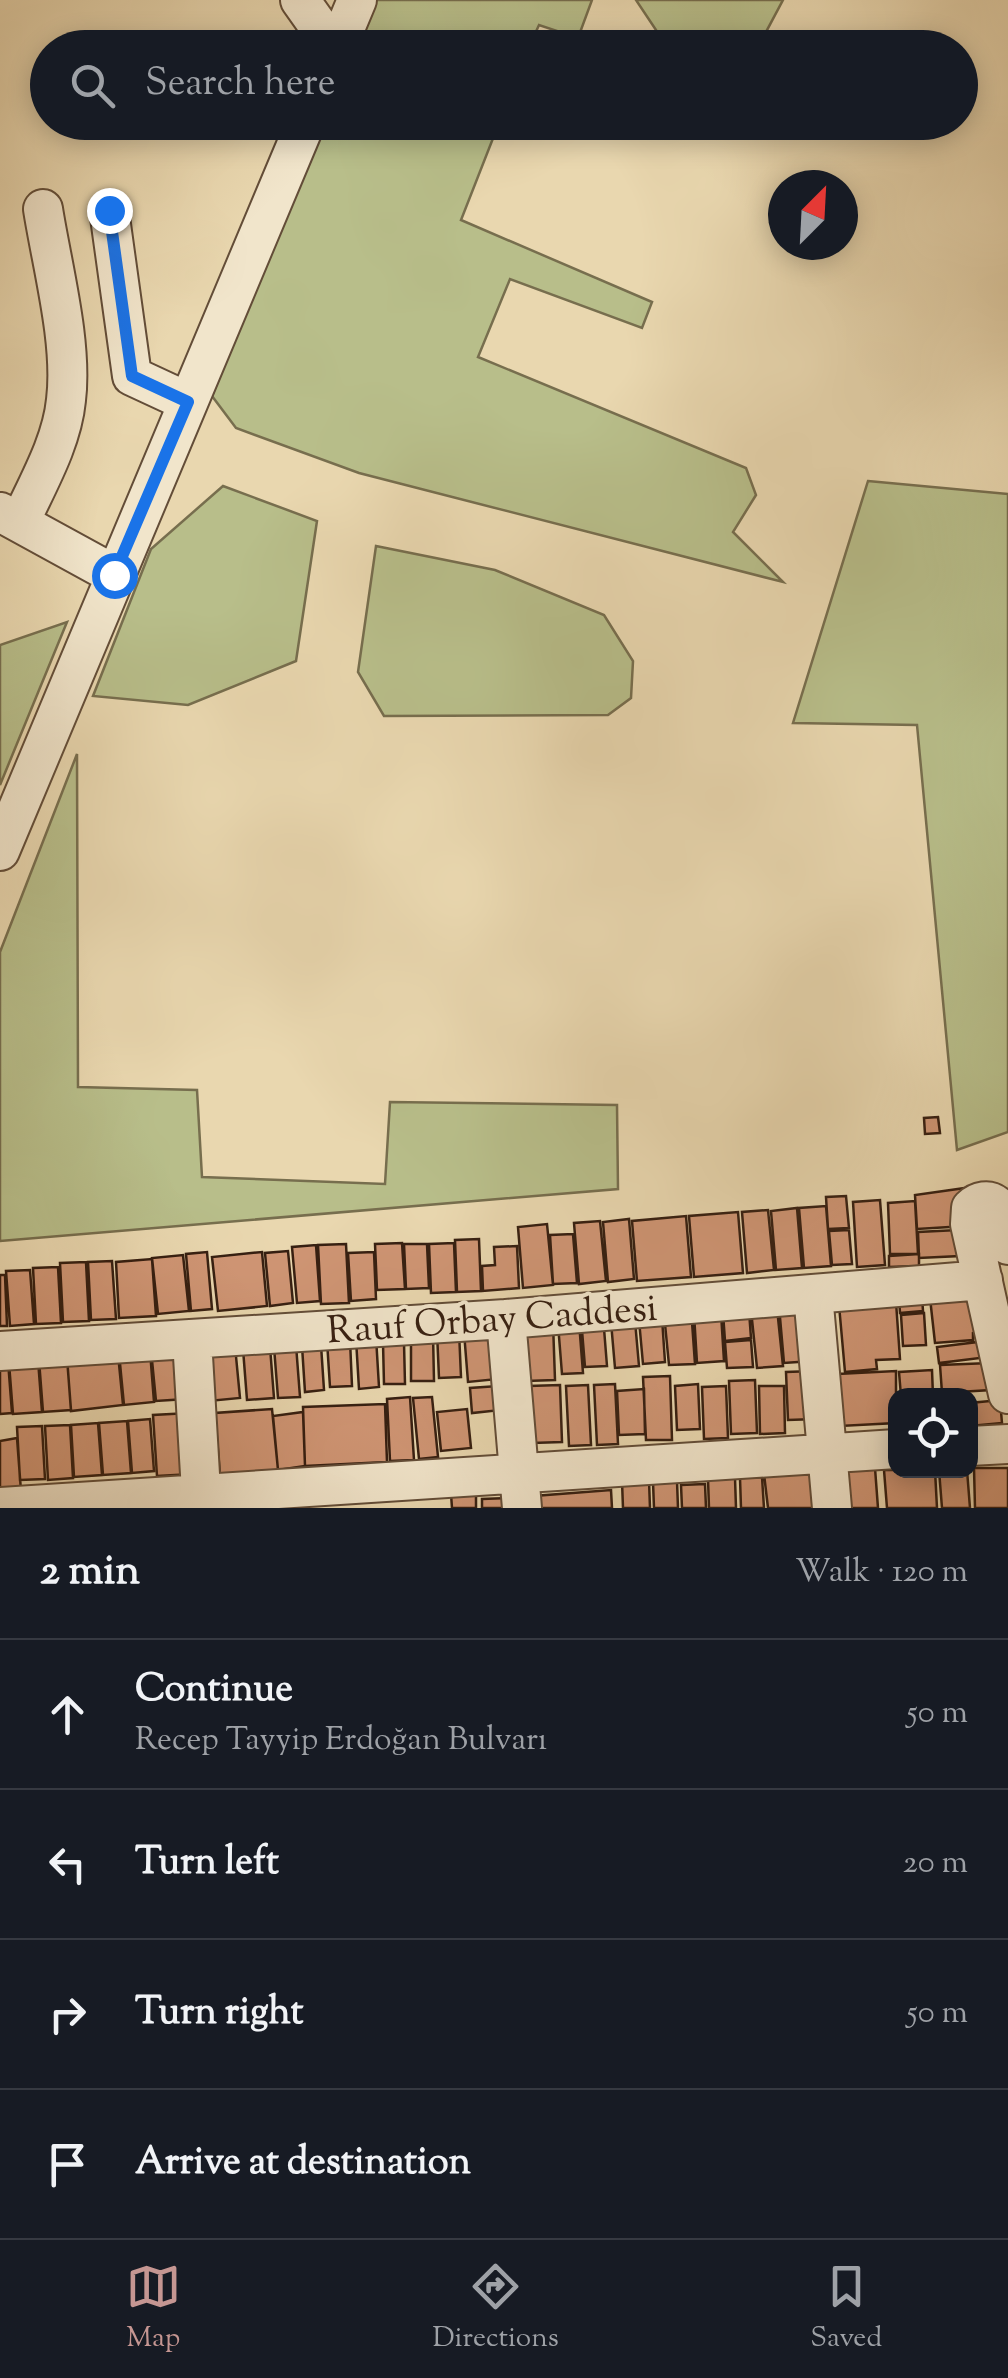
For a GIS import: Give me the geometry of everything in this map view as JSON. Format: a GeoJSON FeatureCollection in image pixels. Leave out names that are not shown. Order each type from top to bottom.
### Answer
{"type":"FeatureCollection","features":[{"type":"Feature","properties":{"kind":"street"},"geometry":{"type":"LineString","coordinates":[[300,0],[322,30]]}},
{"type":"Feature","properties":{"kind":"street"},"geometry":{"type":"LineString","coordinates":[[344,30],[357,0]]}},
{"type":"Feature","properties":{"kind":"street"},"geometry":{"type":"LineString","coordinates":[[0,851],[114,575],[186,423],[299,140]]}},
{"type":"Feature","properties":{"kind":"street"},"geometry":{"type":"LineString","coordinates":[[44,209],[68,365],[66,403],[53,449],[10,517],[114,575]]}},
{"type":"Feature","properties":{"kind":"street"},"geometry":{"type":"LineString","coordinates":[[109,210],[132,376],[186,423]]}},
{"type":"Feature","properties":{"kind":"street"},"geometry":{"type":"LineString","coordinates":[[1008,1244],[998,1206],[986,1201],[970,1208],[970,1224],[1008,1394]]}},
{"type":"Feature","properties":{"kind":"street","name":"Rauf Orbay Caddesi"},"geometry":{"type":"LineString","coordinates":[[0,1352],[506,1319],[983,1280]]}},
{"type":"Feature","properties":{"kind":"street"},"geometry":{"type":"LineString","coordinates":[[813,1294],[832,1508]]}},
{"type":"Feature","properties":{"kind":"street"},"geometry":{"type":"LineString","coordinates":[[506,1319],[520,1491]]}},
{"type":"Feature","properties":{"kind":"street"},"geometry":{"type":"LineString","coordinates":[[192,1339],[202,1500]]}},
{"type":"Feature","properties":{"kind":"street"},"geometry":{"type":"LineString","coordinates":[[978,1446],[1008,1444]]}},
{"type":"Feature","properties":{"kind":"street"},"geometry":{"type":"LineString","coordinates":[[0,1508],[520,1491],[828,1452],[888,1449]]}},
{"type":"Feature","properties":{"kind":"green space"},"geometry":{"type":"Polygon","coordinates":[[[374,0],[592,0],[581,30],[554,30],[539,25],[537,30],[362,30],[374,0]]]}},
{"type":"Feature","properties":{"kind":"green space"},"geometry":{"type":"Polygon","coordinates":[[[636,0],[783,0],[767,30],[656,30],[636,0]]]}},
{"type":"Feature","properties":{"kind":"green space"},"geometry":{"type":"Polygon","coordinates":[[[316,140],[492,140],[461,220],[652,302],[642,328],[510,279],[478,357],[746,468],[756,495],[733,532],[783,582],[359,473],[236,428],[212,396],[316,140]]]}},
{"type":"Feature","properties":{"kind":"green space"},"geometry":{"type":"Polygon","coordinates":[[[868,481],[1008,494],[1008,1132],[957,1150],[917,725],[793,723],[868,481]]]}},
{"type":"Feature","properties":{"kind":"green space"},"geometry":{"type":"Polygon","coordinates":[[[223,486],[317,521],[296,661],[188,705],[93,696],[151,549],[223,486]]]}},
{"type":"Feature","properties":{"kind":"green space"},"geometry":{"type":"Polygon","coordinates":[[[376,546],[495,570],[604,615],[633,661],[631,698],[608,715],[384,716],[358,672],[376,546]]]}},
{"type":"Feature","properties":{"kind":"green space"},"geometry":{"type":"Polygon","coordinates":[[[67,622],[0,785],[0,645],[67,622]]]}},
{"type":"Feature","properties":{"kind":"green space"},"geometry":{"type":"Polygon","coordinates":[[[77,754],[78,1087],[197,1090],[202,1177],[385,1184],[390,1102],[617,1105],[618,1189],[0,1241],[0,952],[77,754]]]}},
{"type":"Feature","properties":{"kind":"building"},"geometry":{"type":"Polygon","coordinates":[[[938,1117],[940,1133],[925,1134],[924,1118],[938,1117]]]}},
{"type":"Feature","properties":{"kind":"building"},"geometry":{"type":"Polygon","coordinates":[[[965,1188],[966,1226],[917,1229],[915,1195],[965,1188]]]}},
{"type":"Feature","properties":{"kind":"building"},"geometry":{"type":"Polygon","coordinates":[[[846,1196],[849,1228],[828,1229],[826,1197],[846,1196]]]}},
{"type":"Feature","properties":{"kind":"building"},"geometry":{"type":"Polygon","coordinates":[[[880,1200],[885,1265],[857,1267],[853,1202],[880,1200]]]}},
{"type":"Feature","properties":{"kind":"building"},"geometry":{"type":"Polygon","coordinates":[[[915,1201],[918,1254],[890,1254],[888,1203],[915,1201]]]}},
{"type":"Feature","properties":{"kind":"building"},"geometry":{"type":"Polygon","coordinates":[[[826,1206],[831,1266],[804,1268],[799,1208],[826,1206]]]}},
{"type":"Feature","properties":{"kind":"building"},"geometry":{"type":"Polygon","coordinates":[[[797,1208],[802,1268],[776,1270],[771,1211],[797,1208]]]}},
{"type":"Feature","properties":{"kind":"building"},"geometry":{"type":"Polygon","coordinates":[[[768,1210],[774,1270],[747,1273],[742,1212],[768,1210]]]}},
{"type":"Feature","properties":{"kind":"building"},"geometry":{"type":"Polygon","coordinates":[[[738,1212],[743,1273],[694,1277],[689,1216],[738,1212]]]}},
{"type":"Feature","properties":{"kind":"building"},"geometry":{"type":"Polygon","coordinates":[[[686,1216],[691,1277],[637,1281],[632,1221],[686,1216]]]}},
{"type":"Feature","properties":{"kind":"building"},"geometry":{"type":"Polygon","coordinates":[[[629,1219],[634,1279],[608,1282],[603,1222],[629,1219]]]}},
{"type":"Feature","properties":{"kind":"building"},"geometry":{"type":"Polygon","coordinates":[[[600,1221],[606,1281],[579,1284],[574,1223],[600,1221]]]}},
{"type":"Feature","properties":{"kind":"building"},"geometry":{"type":"Polygon","coordinates":[[[547,1224],[553,1285],[523,1288],[518,1227],[547,1224]]]}},
{"type":"Feature","properties":{"kind":"building"},"geometry":{"type":"Polygon","coordinates":[[[849,1230],[852,1264],[832,1265],[829,1231],[849,1230]]]}},
{"type":"Feature","properties":{"kind":"building"},"geometry":{"type":"Polygon","coordinates":[[[958,1230],[960,1256],[919,1258],[918,1232],[958,1230]]]}},
{"type":"Feature","properties":{"kind":"building"},"geometry":{"type":"Polygon","coordinates":[[[573,1234],[577,1283],[553,1284],[550,1235],[573,1234]]]}},
{"type":"Feature","properties":{"kind":"building"},"geometry":{"type":"Polygon","coordinates":[[[479,1239],[481,1291],[457,1292],[455,1240],[479,1239]]]}},
{"type":"Feature","properties":{"kind":"building"},"geometry":{"type":"Polygon","coordinates":[[[402,1243],[405,1289],[377,1290],[375,1244],[402,1243]]]}},
{"type":"Feature","properties":{"kind":"building"},"geometry":{"type":"Polygon","coordinates":[[[454,1243],[456,1292],[431,1293],[429,1244],[454,1243]]]}},
{"type":"Feature","properties":{"kind":"building"},"geometry":{"type":"Polygon","coordinates":[[[346,1244],[349,1303],[321,1304],[318,1245],[346,1244]]]}},
{"type":"Feature","properties":{"kind":"building"},"geometry":{"type":"Polygon","coordinates":[[[404,1244],[427,1244],[429,1288],[406,1289],[404,1244]]]}},
{"type":"Feature","properties":{"kind":"building"},"geometry":{"type":"Polygon","coordinates":[[[316,1245],[320,1301],[297,1303],[292,1247],[316,1245]]]}},
{"type":"Feature","properties":{"kind":"building"},"geometry":{"type":"Polygon","coordinates":[[[517,1246],[519,1288],[483,1291],[482,1266],[495,1265],[494,1247],[517,1246]]]}},
{"type":"Feature","properties":{"kind":"building"},"geometry":{"type":"Polygon","coordinates":[[[288,1251],[293,1303],[270,1306],[265,1253],[288,1251]]]}},
{"type":"Feature","properties":{"kind":"building"},"geometry":{"type":"Polygon","coordinates":[[[207,1252],[212,1309],[191,1311],[186,1254],[207,1252]]]}},
{"type":"Feature","properties":{"kind":"building"},"geometry":{"type":"Polygon","coordinates":[[[262,1252],[267,1306],[218,1311],[212,1257],[262,1252]]]}},
{"type":"Feature","properties":{"kind":"building"},"geometry":{"type":"Polygon","coordinates":[[[374,1252],[376,1299],[351,1301],[348,1253],[374,1252]]]}},
{"type":"Feature","properties":{"kind":"building"},"geometry":{"type":"Polygon","coordinates":[[[919,1254],[919,1266],[889,1267],[889,1256],[919,1254]]]}},
{"type":"Feature","properties":{"kind":"building"},"geometry":{"type":"Polygon","coordinates":[[[183,1255],[189,1311],[158,1314],[152,1258],[183,1255]]]}},
{"type":"Feature","properties":{"kind":"building"},"geometry":{"type":"Polygon","coordinates":[[[152,1259],[156,1316],[119,1318],[116,1262],[152,1259]]]}},
{"type":"Feature","properties":{"kind":"building"},"geometry":{"type":"Polygon","coordinates":[[[112,1261],[116,1319],[91,1320],[88,1262],[112,1261]]]}},
{"type":"Feature","properties":{"kind":"building"},"geometry":{"type":"Polygon","coordinates":[[[86,1262],[89,1321],[63,1322],[60,1263],[86,1262]]]}},
{"type":"Feature","properties":{"kind":"building"},"geometry":{"type":"Polygon","coordinates":[[[58,1267],[61,1323],[36,1324],[33,1268],[58,1267]]]}},
{"type":"Feature","properties":{"kind":"building"},"geometry":{"type":"Polygon","coordinates":[[[30,1270],[34,1324],[10,1326],[6,1271],[30,1270]]]}},
{"type":"Feature","properties":{"kind":"building"},"geometry":{"type":"Polygon","coordinates":[[[0,1275],[5,1275],[7,1326],[0,1326],[0,1275]]]}},
{"type":"Feature","properties":{"kind":"building"},"geometry":{"type":"Polygon","coordinates":[[[970,1295],[984,1331],[973,1333],[973,1340],[935,1343],[930,1298],[970,1295]]]}},
{"type":"Feature","properties":{"kind":"building"},"geometry":{"type":"Polygon","coordinates":[[[922,1297],[923,1311],[900,1313],[899,1298],[922,1297]]]}},
{"type":"Feature","properties":{"kind":"building"},"geometry":{"type":"Polygon","coordinates":[[[896,1302],[900,1359],[876,1360],[877,1369],[845,1372],[839,1305],[896,1302]]]}},
{"type":"Feature","properties":{"kind":"building"},"geometry":{"type":"Polygon","coordinates":[[[806,1304],[812,1361],[784,1363],[779,1306],[806,1304]]]}},
{"type":"Feature","properties":{"kind":"building"},"geometry":{"type":"Polygon","coordinates":[[[777,1308],[783,1366],[757,1368],[751,1310],[777,1308]]]}},
{"type":"Feature","properties":{"kind":"building"},"geometry":{"type":"Polygon","coordinates":[[[749,1311],[751,1338],[725,1341],[723,1313],[749,1311]]]}},
{"type":"Feature","properties":{"kind":"building"},"geometry":{"type":"Polygon","coordinates":[[[721,1313],[724,1361],[697,1363],[694,1314],[721,1313]]]}},
{"type":"Feature","properties":{"kind":"building"},"geometry":{"type":"Polygon","coordinates":[[[924,1313],[926,1345],[903,1346],[901,1315],[924,1313]]]}},
{"type":"Feature","properties":{"kind":"building"},"geometry":{"type":"Polygon","coordinates":[[[603,1316],[607,1366],[585,1367],[581,1318],[603,1316]]]}},
{"type":"Feature","properties":{"kind":"building"},"geometry":{"type":"Polygon","coordinates":[[[662,1318],[665,1362],[643,1364],[639,1320],[662,1318]]]}},
{"type":"Feature","properties":{"kind":"building"},"geometry":{"type":"Polygon","coordinates":[[[635,1321],[639,1366],[615,1368],[611,1322],[635,1321]]]}},
{"type":"Feature","properties":{"kind":"building"},"geometry":{"type":"Polygon","coordinates":[[[579,1322],[583,1373],[562,1374],[558,1324],[579,1322]]]}},
{"type":"Feature","properties":{"kind":"building"},"geometry":{"type":"Polygon","coordinates":[[[692,1322],[695,1364],[669,1365],[665,1324],[692,1322]]]}},
{"type":"Feature","properties":{"kind":"building"},"geometry":{"type":"Polygon","coordinates":[[[553,1323],[555,1380],[526,1381],[523,1325],[553,1323]]]}},
{"type":"Feature","properties":{"kind":"building"},"geometry":{"type":"Polygon","coordinates":[[[494,1330],[498,1379],[468,1382],[464,1332],[494,1330]]]}},
{"type":"Feature","properties":{"kind":"building"},"geometry":{"type":"Polygon","coordinates":[[[459,1331],[461,1377],[439,1378],[437,1332],[459,1331]]]}},
{"type":"Feature","properties":{"kind":"building"},"geometry":{"type":"Polygon","coordinates":[[[433,1334],[434,1381],[411,1381],[411,1335],[433,1334]]]}},
{"type":"Feature","properties":{"kind":"building"},"geometry":{"type":"Polygon","coordinates":[[[376,1337],[379,1387],[359,1389],[356,1339],[376,1337]]]}},
{"type":"Feature","properties":{"kind":"building"},"geometry":{"type":"Polygon","coordinates":[[[350,1340],[352,1386],[330,1387],[327,1341],[350,1340]]]}},
{"type":"Feature","properties":{"kind":"building"},"geometry":{"type":"Polygon","coordinates":[[[751,1340],[753,1367],[727,1368],[725,1342],[751,1340]]]}},
{"type":"Feature","properties":{"kind":"building"},"geometry":{"type":"Polygon","coordinates":[[[978,1342],[980,1358],[939,1363],[937,1347],[978,1342]]]}},
{"type":"Feature","properties":{"kind":"building"},"geometry":{"type":"Polygon","coordinates":[[[383,1343],[404,1343],[405,1384],[384,1384],[383,1343]]]}},
{"type":"Feature","properties":{"kind":"building"},"geometry":{"type":"Polygon","coordinates":[[[296,1345],[300,1397],[278,1398],[274,1347],[296,1345]]]}},
{"type":"Feature","properties":{"kind":"building"},"geometry":{"type":"Polygon","coordinates":[[[321,1345],[324,1390],[305,1392],[302,1346],[321,1345]]]}},
{"type":"Feature","properties":{"kind":"building"},"geometry":{"type":"Polygon","coordinates":[[[235,1346],[240,1398],[209,1401],[205,1349],[235,1346]]]}},
{"type":"Feature","properties":{"kind":"building"},"geometry":{"type":"Polygon","coordinates":[[[182,1347],[186,1399],[156,1401],[151,1350],[182,1347]]]}},
{"type":"Feature","properties":{"kind":"building"},"geometry":{"type":"Polygon","coordinates":[[[270,1347],[274,1398],[247,1400],[243,1349],[270,1347]]]}},
{"type":"Feature","properties":{"kind":"building"},"geometry":{"type":"Polygon","coordinates":[[[150,1351],[154,1402],[124,1405],[119,1353],[150,1351]]]}},
{"type":"Feature","properties":{"kind":"building"},"geometry":{"type":"Polygon","coordinates":[[[118,1354],[123,1405],[71,1411],[67,1357],[118,1354]]]}},
{"type":"Feature","properties":{"kind":"building"},"geometry":{"type":"Polygon","coordinates":[[[67,1358],[71,1410],[43,1412],[39,1360],[67,1358]]]}},
{"type":"Feature","properties":{"kind":"building"},"geometry":{"type":"Polygon","coordinates":[[[38,1360],[42,1412],[13,1414],[9,1363],[38,1360]]]}},
{"type":"Feature","properties":{"kind":"building"},"geometry":{"type":"Polygon","coordinates":[[[8,1361],[12,1413],[0,1414],[0,1362],[8,1361]]]}},
{"type":"Feature","properties":{"kind":"building"},"geometry":{"type":"Polygon","coordinates":[[[990,1363],[991,1390],[942,1388],[940,1365],[990,1363]]]}},
{"type":"Feature","properties":{"kind":"building"},"geometry":{"type":"Polygon","coordinates":[[[932,1370],[933,1388],[900,1388],[899,1372],[932,1370]]]}},
{"type":"Feature","properties":{"kind":"building"},"geometry":{"type":"Polygon","coordinates":[[[814,1371],[816,1419],[788,1420],[786,1372],[814,1371]]]}},
{"type":"Feature","properties":{"kind":"building"},"geometry":{"type":"Polygon","coordinates":[[[896,1371],[896,1388],[888,1388],[888,1423],[840,1426],[837,1374],[896,1371]]]}},
{"type":"Feature","properties":{"kind":"building"},"geometry":{"type":"Polygon","coordinates":[[[670,1376],[672,1440],[646,1440],[643,1377],[670,1376]]]}},
{"type":"Feature","properties":{"kind":"building"},"geometry":{"type":"Polygon","coordinates":[[[755,1380],[757,1433],[731,1434],[729,1381],[755,1380]]]}},
{"type":"Feature","properties":{"kind":"building"},"geometry":{"type":"Polygon","coordinates":[[[615,1384],[618,1444],[597,1445],[594,1385],[615,1384]]]}},
{"type":"Feature","properties":{"kind":"building"},"geometry":{"type":"Polygon","coordinates":[[[698,1384],[700,1429],[677,1430],[675,1386],[698,1384]]]}},
{"type":"Feature","properties":{"kind":"building"},"geometry":{"type":"Polygon","coordinates":[[[560,1385],[562,1442],[532,1443],[529,1386],[560,1385]]]}},
{"type":"Feature","properties":{"kind":"building"},"geometry":{"type":"Polygon","coordinates":[[[588,1385],[591,1445],[569,1446],[566,1386],[588,1385]]]}},
{"type":"Feature","properties":{"kind":"building"},"geometry":{"type":"Polygon","coordinates":[[[498,1386],[501,1410],[472,1413],[470,1388],[498,1386]]]}},
{"type":"Feature","properties":{"kind":"building"},"geometry":{"type":"Polygon","coordinates":[[[726,1386],[728,1438],[704,1439],[702,1387],[726,1386]]]}},
{"type":"Feature","properties":{"kind":"building"},"geometry":{"type":"Polygon","coordinates":[[[759,1386],[784,1386],[785,1433],[760,1434],[759,1386]]]}},
{"type":"Feature","properties":{"kind":"building"},"geometry":{"type":"Polygon","coordinates":[[[644,1389],[645,1434],[619,1435],[617,1391],[644,1389]]]}},
{"type":"Feature","properties":{"kind":"building"},"geometry":{"type":"Polygon","coordinates":[[[410,1397],[414,1460],[390,1461],[387,1399],[410,1397]]]}},
{"type":"Feature","properties":{"kind":"building"},"geometry":{"type":"Polygon","coordinates":[[[432,1397],[438,1457],[419,1459],[413,1398],[432,1397]]]}},
{"type":"Feature","properties":{"kind":"building"},"geometry":{"type":"Polygon","coordinates":[[[1000,1400],[1002,1423],[978,1425],[978,1402],[1000,1400]]]}},
{"type":"Feature","properties":{"kind":"building"},"geometry":{"type":"Polygon","coordinates":[[[385,1404],[387,1462],[305,1466],[303,1407],[385,1404]]]}},
{"type":"Feature","properties":{"kind":"building"},"geometry":{"type":"Polygon","coordinates":[[[272,1409],[278,1470],[220,1475],[215,1413],[272,1409]]]}},
{"type":"Feature","properties":{"kind":"building"},"geometry":{"type":"Polygon","coordinates":[[[467,1409],[471,1448],[441,1451],[437,1412],[467,1409]]]}},
{"type":"Feature","properties":{"kind":"building"},"geometry":{"type":"Polygon","coordinates":[[[303,1412],[305,1466],[278,1470],[273,1416],[303,1412]]]}},
{"type":"Feature","properties":{"kind":"building"},"geometry":{"type":"Polygon","coordinates":[[[189,1413],[193,1474],[157,1476],[153,1415],[189,1413]]]}},
{"type":"Feature","properties":{"kind":"building"},"geometry":{"type":"Polygon","coordinates":[[[150,1419],[154,1471],[132,1473],[128,1421],[150,1419]]]}},
{"type":"Feature","properties":{"kind":"building"},"geometry":{"type":"Polygon","coordinates":[[[127,1421],[131,1473],[103,1475],[99,1423],[127,1421]]]}},
{"type":"Feature","properties":{"kind":"building"},"geometry":{"type":"Polygon","coordinates":[[[98,1423],[102,1475],[74,1477],[71,1425],[98,1423]]]}},
{"type":"Feature","properties":{"kind":"building"},"geometry":{"type":"Polygon","coordinates":[[[70,1425],[73,1478],[48,1480],[45,1426],[70,1425]]]}},
{"type":"Feature","properties":{"kind":"building"},"geometry":{"type":"Polygon","coordinates":[[[42,1426],[45,1479],[20,1480],[17,1427],[42,1426]]]}},
{"type":"Feature","properties":{"kind":"building"},"geometry":{"type":"Polygon","coordinates":[[[17,1438],[21,1491],[0,1494],[0,1441],[17,1438]]]}},
{"type":"Feature","properties":{"kind":"building"},"geometry":{"type":"Polygon","coordinates":[[[823,1468],[827,1508],[768,1508],[764,1474],[823,1468]]]}},
{"type":"Feature","properties":{"kind":"building"},"geometry":{"type":"Polygon","coordinates":[[[875,1468],[878,1508],[849,1508],[846,1470],[875,1468]]]}},
{"type":"Feature","properties":{"kind":"building"},"geometry":{"type":"Polygon","coordinates":[[[978,1468],[1008,1468],[1008,1508],[975,1508],[978,1468]]]}},
{"type":"Feature","properties":{"kind":"building"},"geometry":{"type":"Polygon","coordinates":[[[884,1470],[888,1470],[888,1478],[935,1478],[937,1508],[887,1508],[884,1470]]]}},
{"type":"Feature","properties":{"kind":"building"},"geometry":{"type":"Polygon","coordinates":[[[762,1477],[764,1508],[741,1508],[740,1478],[762,1477]]]}},
{"type":"Feature","properties":{"kind":"building"},"geometry":{"type":"Polygon","coordinates":[[[735,1478],[736,1508],[709,1508],[708,1479],[735,1478]]]}},
{"type":"Feature","properties":{"kind":"building"},"geometry":{"type":"Polygon","coordinates":[[[940,1478],[968,1478],[970,1508],[942,1508],[940,1478]]]}},
{"type":"Feature","properties":{"kind":"building"},"geometry":{"type":"Polygon","coordinates":[[[649,1480],[650,1508],[623,1508],[622,1481],[649,1480]]]}},
{"type":"Feature","properties":{"kind":"building"},"geometry":{"type":"Polygon","coordinates":[[[677,1481],[678,1508],[654,1508],[653,1482],[677,1481]]]}},
{"type":"Feature","properties":{"kind":"building"},"geometry":{"type":"Polygon","coordinates":[[[705,1484],[706,1508],[682,1508],[681,1485],[705,1484]]]}},
{"type":"Feature","properties":{"kind":"building"},"geometry":{"type":"Polygon","coordinates":[[[611,1490],[612,1508],[535,1508],[534,1496],[611,1490]]]}},
{"type":"Feature","properties":{"kind":"building"},"geometry":{"type":"Polygon","coordinates":[[[476,1493],[476,1508],[452,1508],[451,1494],[476,1493]]]}},
{"type":"Feature","properties":{"kind":"building"},"geometry":{"type":"Polygon","coordinates":[[[508,1498],[509,1508],[482,1508],[482,1499],[508,1498]]]}},
{"type":"Feature","properties":{"kind":"route"},"geometry":{"type":"LineString","coordinates":[[109,210],[132,376],[188,402],[114,575]]}}]}
